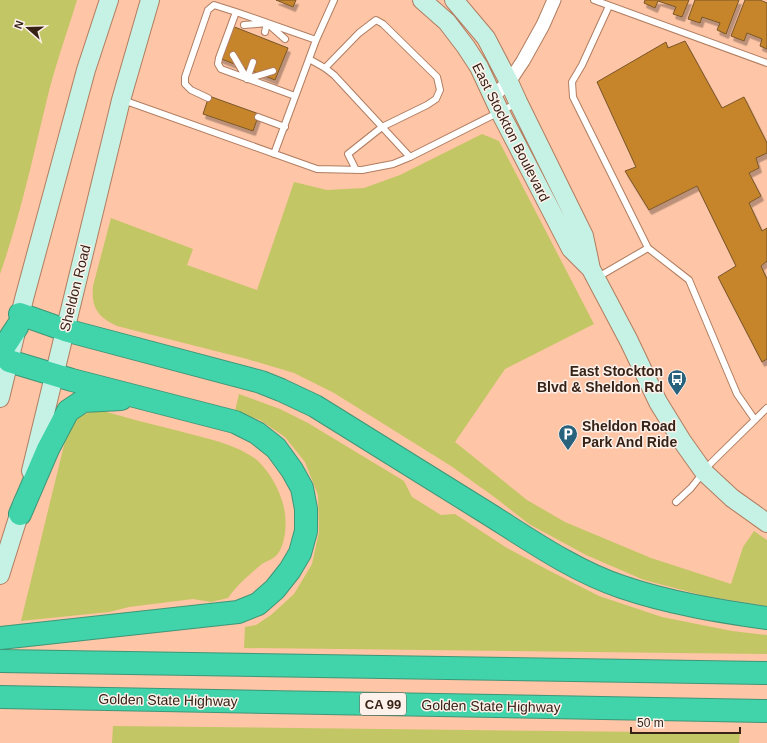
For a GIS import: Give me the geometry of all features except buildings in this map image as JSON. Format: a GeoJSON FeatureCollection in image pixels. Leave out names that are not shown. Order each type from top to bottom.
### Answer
{"type":"FeatureCollection","features":[{"type":"Feature","properties":{"kind":"highway"},"geometry":{"type":"LineString","coordinates":[[0,638],[238,612],[258,604],[275,589],[290,570],[300,553],[306,531],[306,509],[302,488],[292,470],[276,448],[257,433],[235,422],[55,375],[5,357],[19,320],[65,330],[261,382],[315,406],[574,566],[621,587],[644,594],[712,610],[767,618]]}},
{"type":"Feature","properties":{"kind":"highway"},"geometry":{"type":"LineString","coordinates":[[20,514],[48,449],[68,411],[82,401],[146,399]]}},
{"type":"Feature","properties":{"kind":"highway"},"geometry":{"type":"LineString","coordinates":[[0,661],[767,673]]}},
{"type":"Feature","properties":{"kind":"highway","name":"Golden State Highway"},"geometry":{"type":"LineString","coordinates":[[0,697],[767,712]]}},
{"type":"Feature","properties":{"kind":"main road"},"geometry":{"type":"LineString","coordinates":[[19,320],[86,70],[109,0]]}},
{"type":"Feature","properties":{"kind":"main road","name":"Sheldon Road"},"geometry":{"type":"LineString","coordinates":[[0,575],[20,514],[121,100],[150,0]]}},
{"type":"Feature","properties":{"kind":"main road","name":"East Stockton Boulevard"},"geometry":{"type":"LineString","coordinates":[[422,0],[447,22],[479,67],[496,104],[571,249],[593,274],[629,341],[658,402],[682,441],[704,472],[732,498],[767,523]]}},
{"type":"Feature","properties":{"kind":"main road","name":"East Stockton Boulevard"},"geometry":{"type":"LineString","coordinates":[[454,0],[486,38],[509,82],[584,236],[593,274]]}},
{"type":"Feature","properties":{"kind":"main road"},"geometry":{"type":"LineString","coordinates":[[0,398],[5,357]]}},
{"type":"Feature","properties":{"kind":"street"},"geometry":{"type":"LineString","coordinates":[[496,104],[527,55],[544,24],[554,0]]}},
{"type":"Feature","properties":{"kind":"lane"},"geometry":{"type":"LineString","coordinates":[[274,154],[316,40],[334,0]]}},
{"type":"Feature","properties":{"kind":"lane"},"geometry":{"type":"LineString","coordinates":[[594,0],[767,63]]}},
{"type":"Feature","properties":{"kind":"lane"},"geometry":{"type":"LineString","coordinates":[[208,98],[191,90],[185,84],[185,77],[208,10],[214,5],[316,40]]}},
{"type":"Feature","properties":{"kind":"lane"},"geometry":{"type":"LineString","coordinates":[[609,6],[582,65],[572,82],[573,97],[648,248],[688,280],[737,394],[755,420]]}},
{"type":"Feature","properties":{"kind":"lane"},"geometry":{"type":"LineString","coordinates":[[236,12],[219,58],[218,64],[221,69],[296,96]]}},
{"type":"Feature","properties":{"kind":"lane"},"geometry":{"type":"LineString","coordinates":[[325,68],[360,33],[376,20],[383,24],[437,77],[440,90],[436,100],[382,127],[348,154],[356,170]]}},
{"type":"Feature","properties":{"kind":"lane"},"geometry":{"type":"LineString","coordinates":[[265,32],[267,23]]}},
{"type":"Feature","properties":{"kind":"lane"},"geometry":{"type":"LineString","coordinates":[[244,25],[267,23],[285,39]]}},
{"type":"Feature","properties":{"kind":"lane"},"geometry":{"type":"LineString","coordinates":[[233,55],[247,79]]}},
{"type":"Feature","properties":{"kind":"lane"},"geometry":{"type":"LineString","coordinates":[[309,60],[325,68],[334,75],[410,157]]}},
{"type":"Feature","properties":{"kind":"lane"},"geometry":{"type":"LineString","coordinates":[[247,79],[253,62]]}},
{"type":"Feature","properties":{"kind":"lane"},"geometry":{"type":"LineString","coordinates":[[247,79],[272,71]]}},
{"type":"Feature","properties":{"kind":"lane"},"geometry":{"type":"LineString","coordinates":[[121,100],[317,169],[356,170],[393,164],[410,157],[496,104],[518,102]]}},
{"type":"Feature","properties":{"kind":"lane"},"geometry":{"type":"LineString","coordinates":[[258,117],[285,127]]}},
{"type":"Feature","properties":{"kind":"lane"},"geometry":{"type":"LineString","coordinates":[[593,274],[648,248]]}},
{"type":"Feature","properties":{"kind":"lane"},"geometry":{"type":"LineString","coordinates":[[676,502],[767,408]]}},
{"type":"Feature","properties":{"kind":"shaded area"},"geometry":{"type":"Polygon","coordinates":[[[0,0],[77,0],[52,79],[21,206],[0,274],[0,0]]]}},
{"type":"Feature","properties":{"kind":"shaded area"},"geometry":{"type":"Polygon","coordinates":[[[482,134],[499,141],[594,324],[505,369],[455,442],[527,500],[565,522],[651,558],[731,584],[743,547],[754,531],[767,540],[767,606],[705,596],[644,580],[586,555],[529,524],[451,466],[334,393],[294,373],[247,359],[117,326],[110,323],[97,311],[93,300],[93,286],[111,218],[193,249],[187,265],[257,290],[294,182],[327,190],[364,188],[400,175],[482,134]]]}},
{"type":"Feature","properties":{"kind":"shaded area"},"geometry":{"type":"Polygon","coordinates":[[[239,394],[280,409],[308,423],[404,481],[412,497],[441,515],[455,514],[507,548],[599,596],[662,617],[732,631],[767,635],[767,654],[244,648],[245,627],[256,625],[271,615],[294,594],[312,564],[319,532],[318,495],[305,462],[285,437],[260,420],[235,411],[239,394]]]}},
{"type":"Feature","properties":{"kind":"shaded area"},"geometry":{"type":"Polygon","coordinates":[[[103,411],[220,442],[241,450],[258,461],[267,471],[274,483],[284,508],[286,525],[281,547],[273,558],[262,564],[253,572],[228,598],[211,602],[193,599],[129,607],[109,612],[21,621],[67,433],[77,418],[91,412],[103,411]]]}},
{"type":"Feature","properties":{"kind":"shaded area"},"geometry":{"type":"Polygon","coordinates":[[[113,726],[740,733],[739,743],[112,743],[113,726]]]}},
{"type":"Feature","properties":{"kind":"place","name":"East Stockton Blvd & Sheldon Rd"},"geometry":{"type":"Point","coordinates":[677,396]}},
{"type":"Feature","properties":{"kind":"place","name":"Sheldon Road Park And Ride"},"geometry":{"type":"Point","coordinates":[568,451]}}]}
